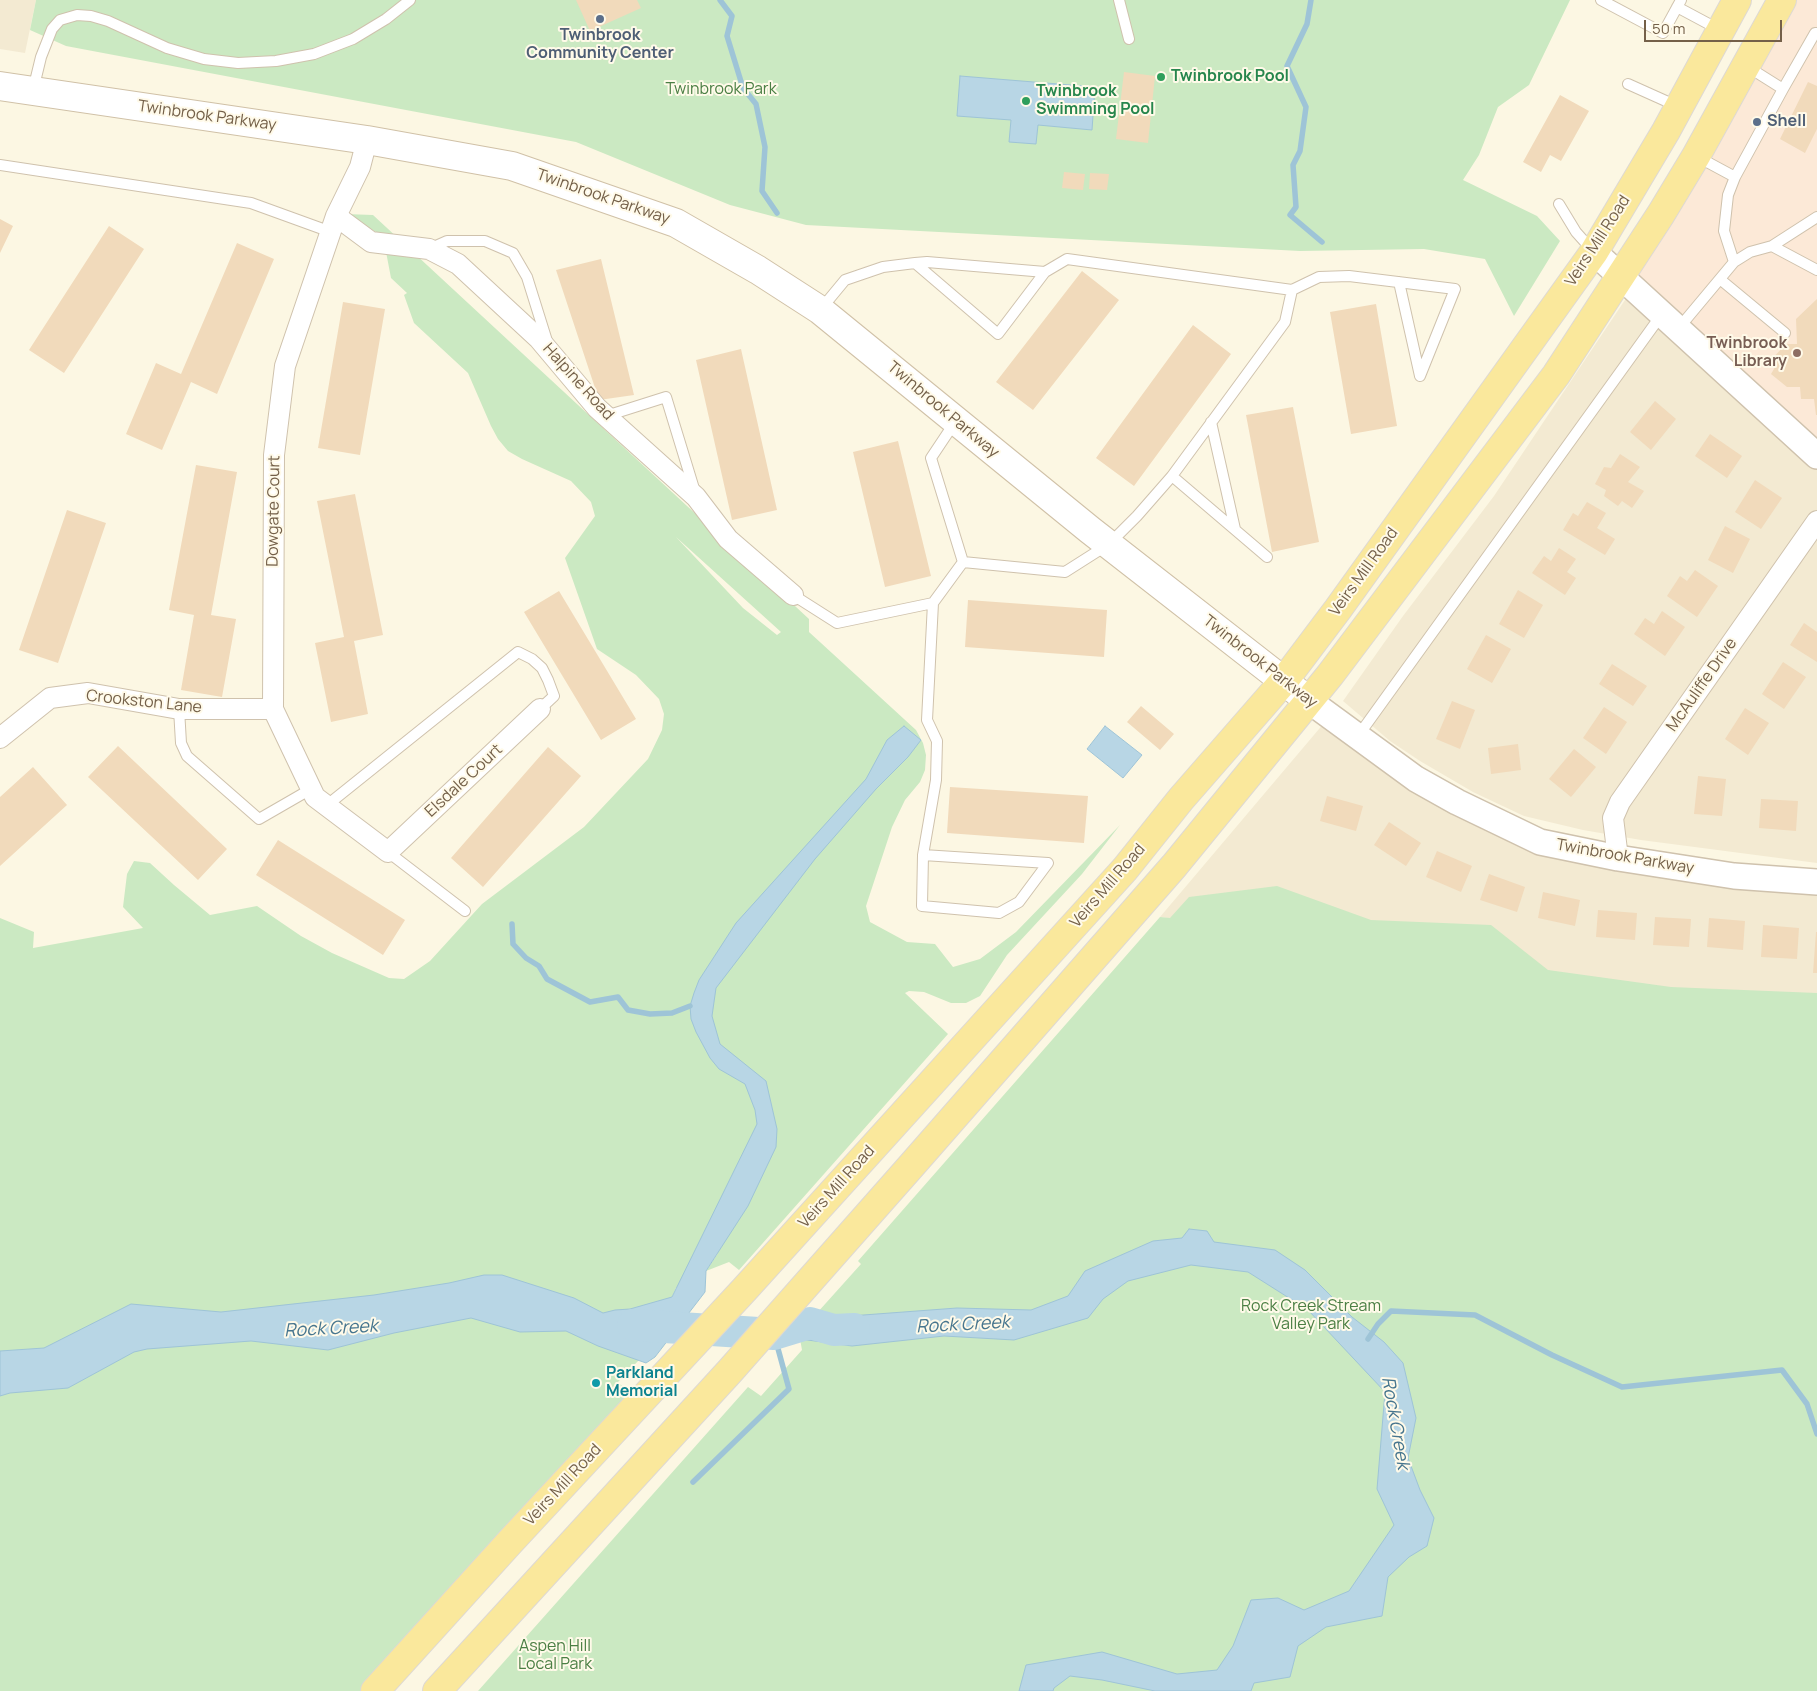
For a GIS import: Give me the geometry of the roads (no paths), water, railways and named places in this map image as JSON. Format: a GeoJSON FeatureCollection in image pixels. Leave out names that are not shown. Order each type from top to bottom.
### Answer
{"type":"FeatureCollection","features":[{"type":"Feature","properties":{"kind":"main road","name":"Veirs Mill Road"},"geometry":{"type":"LineString","coordinates":[[375,1691],[744,1290],[1125,868],[1181,798],[1284,682],[1594,252],[1680,107],[1737,0]]}},
{"type":"Feature","properties":{"kind":"main road","name":"Veirs Mill Road"},"geometry":{"type":"LineString","coordinates":[[437,1691],[800,1292],[1179,860],[1330,675],[1556,375],[1661,214],[1696,156],[1782,0]]}},
{"type":"Feature","properties":{"kind":"main road","name":"Twinbrook Parkway"},"geometry":{"type":"LineString","coordinates":[[0,86],[367,140],[512,166],[676,222],[758,270],[820,310],[1109,544],[1308,700]]}},
{"type":"Feature","properties":{"kind":"street","name":"Dowgate Court"},"geometry":{"type":"LineString","coordinates":[[367,140],[360,167],[333,224],[285,366],[274,455],[273,709],[315,797],[388,852]]}},
{"type":"Feature","properties":{"kind":"street","name":"Halpine Road"},"geometry":{"type":"LineString","coordinates":[[333,224],[371,242],[429,249],[458,264],[539,339],[597,408],[696,497],[728,539],[793,594]]}},
{"type":"Feature","properties":{"kind":"street"},"geometry":{"type":"LineString","coordinates":[[1594,252],[1817,456]]}},
{"type":"Feature","properties":{"kind":"street","name":"McAuliffe Drive"},"geometry":{"type":"LineString","coordinates":[[1618,858],[1613,818],[1620,802],[1817,521]]}},
{"type":"Feature","properties":{"kind":"street","name":"Crookston Lane"},"geometry":{"type":"LineString","coordinates":[[0,738],[50,698],[88,693],[179,709],[273,709]]}},
{"type":"Feature","properties":{"kind":"street","name":"Twinbrook Parkway"},"geometry":{"type":"LineString","coordinates":[[1308,700],[1416,779],[1457,802],[1540,842],[1618,858],[1734,876],[1817,882]]}},
{"type":"Feature","properties":{"kind":"street","name":"Elsdale Court"},"geometry":{"type":"LineString","coordinates":[[388,852],[540,709]]}},
{"type":"Feature","properties":{"kind":"lane"},"geometry":{"type":"LineString","coordinates":[[33,91],[52,29],[60,20],[76,15],[91,16],[108,21],[167,48],[204,59],[238,63],[276,61],[314,54],[353,39],[386,19],[410,0]]}},
{"type":"Feature","properties":{"kind":"lane"},"geometry":{"type":"LineString","coordinates":[[1119,0],[1129,39]]}},
{"type":"Feature","properties":{"kind":"lane"},"geometry":{"type":"LineString","coordinates":[[1601,0],[1664,33],[1679,4],[1720,30]]}},
{"type":"Feature","properties":{"kind":"lane"},"geometry":{"type":"LineString","coordinates":[[1734,262],[1724,232],[1728,194],[1735,177],[1816,32]]}},
{"type":"Feature","properties":{"kind":"lane"},"geometry":{"type":"LineString","coordinates":[[1747,66],[1783,89]]}},
{"type":"Feature","properties":{"kind":"lane"},"geometry":{"type":"LineString","coordinates":[[1628,84],[1680,107]]}},
{"type":"Feature","properties":{"kind":"lane"},"geometry":{"type":"LineString","coordinates":[[1696,156],[1735,177]]}},
{"type":"Feature","properties":{"kind":"lane"},"geometry":{"type":"LineString","coordinates":[[0,165],[251,203],[333,224]]}},
{"type":"Feature","properties":{"kind":"lane"},"geometry":{"type":"LineString","coordinates":[[1559,204],[1576,232],[1594,252]]}},
{"type":"Feature","properties":{"kind":"lane"},"geometry":{"type":"LineString","coordinates":[[1357,737],[1670,322],[1721,280],[1734,262],[1750,252],[1772,246],[1817,217]]}},
{"type":"Feature","properties":{"kind":"lane"},"geometry":{"type":"LineString","coordinates":[[429,249],[447,241],[485,241],[513,253],[527,277],[552,354]]}},
{"type":"Feature","properties":{"kind":"lane"},"geometry":{"type":"LineString","coordinates":[[1772,246],[1817,270]]}},
{"type":"Feature","properties":{"kind":"lane"},"geometry":{"type":"LineString","coordinates":[[915,263],[998,334],[1045,272],[1068,258],[1292,290],[1319,277],[1348,276],[1398,282],[1455,289],[1420,376],[1398,282]]}},
{"type":"Feature","properties":{"kind":"lane"},"geometry":{"type":"LineString","coordinates":[[820,310],[845,280],[883,267],[927,262],[1045,272]]}},
{"type":"Feature","properties":{"kind":"lane"},"geometry":{"type":"LineString","coordinates":[[1721,280],[1785,334]]}},
{"type":"Feature","properties":{"kind":"lane"},"geometry":{"type":"LineString","coordinates":[[963,562],[1064,572],[1109,544],[1137,516],[1172,476],[1285,322],[1292,290]]}},
{"type":"Feature","properties":{"kind":"lane"},"geometry":{"type":"LineString","coordinates":[[606,416],[666,397],[696,497]]}},
{"type":"Feature","properties":{"kind":"lane"},"geometry":{"type":"LineString","coordinates":[[956,421],[930,458],[963,562]]}},
{"type":"Feature","properties":{"kind":"lane"},"geometry":{"type":"LineString","coordinates":[[1211,422],[1235,529]]}},
{"type":"Feature","properties":{"kind":"lane"},"geometry":{"type":"LineString","coordinates":[[1172,476],[1267,557]]}},
{"type":"Feature","properties":{"kind":"lane"},"geometry":{"type":"LineString","coordinates":[[923,855],[1048,863],[1019,902],[999,913],[922,906],[923,855],[936,780],[937,741],[927,720],[933,603],[963,562]]}},
{"type":"Feature","properties":{"kind":"lane"},"geometry":{"type":"LineString","coordinates":[[793,594],[837,623],[933,603]]}},
{"type":"Feature","properties":{"kind":"lane"},"geometry":{"type":"LineString","coordinates":[[326,806],[518,652],[532,658],[542,668],[548,680],[554,696],[540,709]]}},
{"type":"Feature","properties":{"kind":"lane"},"geometry":{"type":"LineString","coordinates":[[179,709],[181,743],[187,756],[258,819],[311,789]]}},
{"type":"Feature","properties":{"kind":"lane"},"geometry":{"type":"LineString","coordinates":[[388,852],[465,911]]}},
{"type":"Feature","properties":{"kind":"water","name":"Twinbrook Swimming Pool"},"geometry":{"type":"Polygon","coordinates":[[[960,76],[1095,87],[1092,130],[1038,125],[1036,144],[1009,142],[1011,120],[957,116],[960,76]]]}},
{"type":"Feature","properties":{"kind":"water"},"geometry":{"type":"Polygon","coordinates":[[[904,726],[921,740],[908,757],[876,789],[815,859],[716,988],[712,1016],[720,1044],[766,1081],[777,1129],[776,1147],[748,1206],[706,1271],[705,1292],[655,1357],[646,1363],[598,1346],[566,1331],[520,1332],[471,1318],[394,1333],[328,1350],[251,1341],[147,1349],[134,1352],[68,1388],[10,1393],[0,1396],[0,1351],[44,1348],[131,1304],[221,1312],[374,1295],[449,1283],[484,1275],[502,1275],[574,1298],[603,1313],[630,1309],[672,1297],[757,1124],[755,1110],[745,1084],[719,1069],[710,1058],[696,1032],[691,1019],[690,1006],[699,980],[736,923],[866,779],[887,740],[904,726]]]}},
{"type":"Feature","properties":{"kind":"water"},"geometry":{"type":"Polygon","coordinates":[[[1105,726],[1142,755],[1123,778],[1087,749],[1105,726]]]}},
{"type":"Feature","properties":{"kind":"water"},"geometry":{"type":"Polygon","coordinates":[[[1189,1229],[1207,1231],[1214,1242],[1275,1250],[1305,1270],[1352,1317],[1384,1342],[1403,1363],[1416,1418],[1408,1458],[1420,1490],[1434,1518],[1427,1546],[1409,1557],[1388,1577],[1382,1616],[1326,1627],[1298,1646],[1290,1677],[1254,1683],[1251,1691],[1155,1691],[1102,1680],[1070,1676],[1054,1688],[1053,1691],[1019,1691],[1026,1665],[1102,1652],[1177,1674],[1217,1670],[1233,1646],[1251,1600],[1278,1598],[1304,1610],[1349,1591],[1394,1525],[1377,1489],[1385,1392],[1308,1310],[1248,1272],[1191,1265],[1128,1281],[1103,1299],[1088,1318],[1014,1340],[944,1336],[852,1346],[800,1339],[817,1313],[850,1316],[957,1308],[1031,1310],[1068,1296],[1085,1271],[1153,1241],[1182,1238],[1189,1229]]]}},
{"type":"Feature","properties":{"kind":"waterway"},"geometry":{"type":"LineString","coordinates":[[720,0],[732,16],[727,36],[743,88],[756,104],[765,147],[762,191],[777,213]]}},
{"type":"Feature","properties":{"kind":"waterway"},"geometry":{"type":"LineString","coordinates":[[1311,0],[1307,24],[1287,66],[1306,107],[1300,151],[1293,165],[1296,207],[1290,215],[1322,242]]}},
{"type":"Feature","properties":{"kind":"waterway"},"geometry":{"type":"LineString","coordinates":[[512,924],[513,944],[526,958],[539,966],[547,979],[590,1002],[618,997],[628,1010],[650,1014],[672,1013],[690,1006]]}},
{"type":"Feature","properties":{"kind":"waterway"},"geometry":{"type":"LineString","coordinates":[[1368,1339],[1378,1324],[1391,1311],[1475,1315],[1552,1355],[1622,1387],[1782,1370],[1807,1404],[1817,1434]]}},
{"type":"Feature","properties":{"kind":"waterway","name":"Rock Creek"},"geometry":{"type":"LineString","coordinates":[[633,1325],[774,1334],[810,1323],[834,1330],[854,1329]]}},
{"type":"Feature","properties":{"kind":"waterway"},"geometry":{"type":"LineString","coordinates":[[693,1482],[789,1389],[774,1334]]}},
{"type":"Feature","properties":{"kind":"place","name":"Twinbrook Community Center"},"geometry":{"type":"Point","coordinates":[600,19]}},
{"type":"Feature","properties":{"kind":"place","name":"Twinbrook Pool"},"geometry":{"type":"Point","coordinates":[1161,77]}},
{"type":"Feature","properties":{"kind":"place","name":"Twinbrook Swimming Pool"},"geometry":{"type":"Point","coordinates":[1026,101]}},
{"type":"Feature","properties":{"kind":"place","name":"Shell"},"geometry":{"type":"Point","coordinates":[1757,122]}},
{"type":"Feature","properties":{"kind":"place","name":"Twinbrook Library"},"geometry":{"type":"Point","coordinates":[1797,353]}},
{"type":"Feature","properties":{"kind":"place","name":"Parkland Memorial"},"geometry":{"type":"Point","coordinates":[596,1383]}},
{"type":"Feature","properties":{"kind":"park label","name":"Twinbrook Park"},"geometry":{"type":"Point","coordinates":[721,90]}},
{"type":"Feature","properties":{"kind":"park label","name":"Rock Creek Stream Valley Park"},"geometry":{"type":"Point","coordinates":[1311,1316]}},
{"type":"Feature","properties":{"kind":"park label","name":"Aspen Hill Local Park"},"geometry":{"type":"Point","coordinates":[555,1656]}}]}
